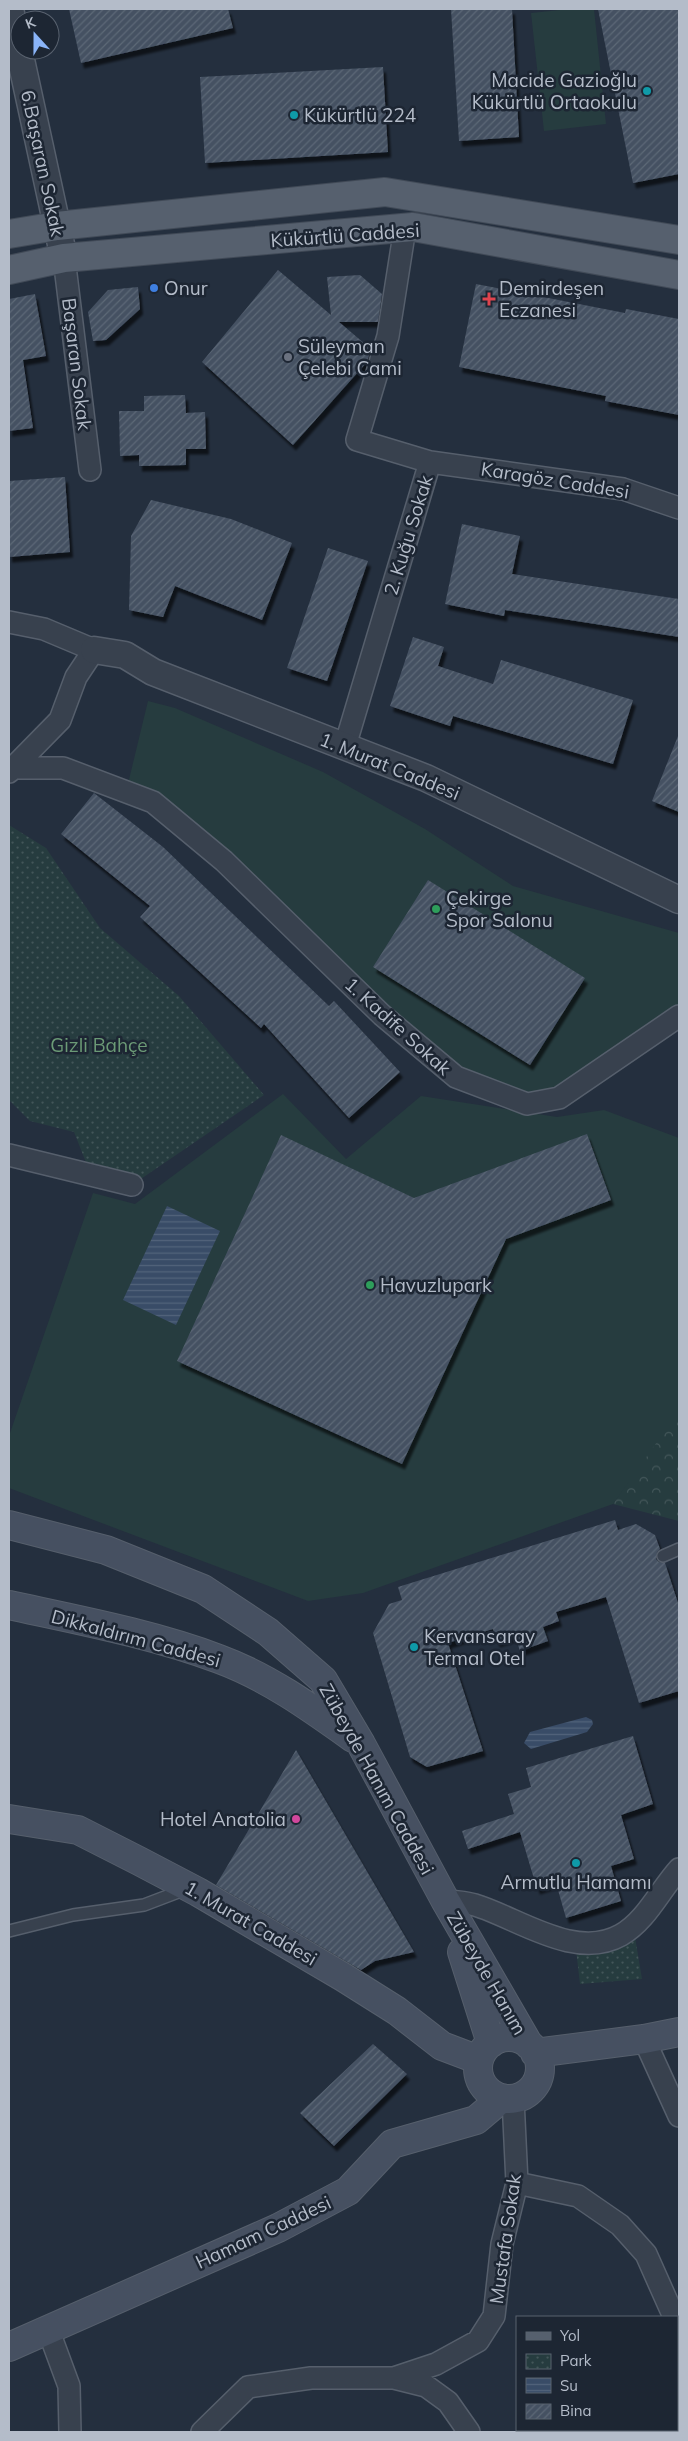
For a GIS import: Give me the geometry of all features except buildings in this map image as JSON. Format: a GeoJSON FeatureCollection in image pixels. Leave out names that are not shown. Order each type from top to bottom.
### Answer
{"type":"FeatureCollection","features":[{"type":"Feature","properties":{"kind":"main road","name":"Kükürtlü Caddesi"},"geometry":{"type":"LineString","coordinates":[[9,234],[57,226],[385,192],[679,240]]}},
{"type":"Feature","properties":{"kind":"main road","name":"Kükürtlü Caddesi"},"geometry":{"type":"LineString","coordinates":[[9,270],[64,258],[413,227],[679,274]]}},
{"type":"Feature","properties":{"kind":"main road","name":"Zübeyde Hanım Caddesi"},"geometry":{"type":"LineString","coordinates":[[9,1525],[106,1550],[203,1589],[268,1632],[323,1680],[361,1744],[445,1900]]}},
{"type":"Feature","properties":{"kind":"main road","name":"Dikkaldırım Caddesi"},"geometry":{"type":"LineString","coordinates":[[9,1605],[111,1627],[220,1659],[291,1693],[361,1744]]}},
{"type":"Feature","properties":{"kind":"main road","name":"1. Murat Caddesi"},"geometry":{"type":"LineString","coordinates":[[9,1819],[78,1830],[190,1888],[344,1977],[397,2011],[442,2046],[485,2052]]}},
{"type":"Feature","properties":{"kind":"main road","name":"Zübeyde Hanım"},"geometry":{"type":"LineString","coordinates":[[445,1900],[532,2049]]}},
{"type":"Feature","properties":{"kind":"main road","name":"Zübeyde Hanım"},"geometry":{"type":"LineString","coordinates":[[445,1900],[485,2052]]}},
{"type":"Feature","properties":{"kind":"main road"},"geometry":{"type":"LineString","coordinates":[[532,2049],[644,2039],[679,2032]]}},
{"type":"Feature","properties":{"kind":"main road"},"geometry":{"type":"LineString","coordinates":[[500,2039],[521,2040],[532,2049],[539,2070],[516,2095],[493,2095],[480,2080],[478,2070],[485,2052],[500,2039]]}},
{"type":"Feature","properties":{"kind":"main road","name":"Hamam Caddesi"},"geometry":{"type":"LineString","coordinates":[[9,2347],[278,2228],[348,2191],[392,2144],[476,2120],[603,2043]]}},
{"type":"Feature","properties":{"kind":"street","name":"6.Başaran Sokak"},"geometry":{"type":"LineString","coordinates":[[10,9],[64,258]]}},
{"type":"Feature","properties":{"kind":"street","name":"2. Kuğu Sokak"},"geometry":{"type":"LineString","coordinates":[[345,746],[430,462],[357,440],[388,336],[405,228]]}},
{"type":"Feature","properties":{"kind":"street","name":"Başaran Sokak"},"geometry":{"type":"LineString","coordinates":[[64,258],[90,470]]}},
{"type":"Feature","properties":{"kind":"street","name":"Karagöz Caddesi"},"geometry":{"type":"LineString","coordinates":[[430,462],[623,489],[679,508]]}},
{"type":"Feature","properties":{"kind":"street"},"geometry":{"type":"LineString","coordinates":[[9,622],[44,629],[94,650],[76,677],[60,720],[12,770]]}},
{"type":"Feature","properties":{"kind":"street","name":"1. Murat Caddesi"},"geometry":{"type":"LineString","coordinates":[[94,650],[125,654],[153,672],[426,778],[679,900]]}},
{"type":"Feature","properties":{"kind":"street","name":"1. Kadife Sokak"},"geometry":{"type":"LineString","coordinates":[[12,770],[63,768],[153,802],[224,861],[382,1015],[456,1077],[527,1104],[559,1098],[679,1016]]}},
{"type":"Feature","properties":{"kind":"street"},"geometry":{"type":"LineString","coordinates":[[9,1155],[132,1185]]}},
{"type":"Feature","properties":{"kind":"street"},"geometry":{"type":"LineString","coordinates":[[445,1900],[474,1904],[559,1940],[592,1943],[620,1936],[642,1918],[679,1869]]}},
{"type":"Feature","properties":{"kind":"street"},"geometry":{"type":"LineString","coordinates":[[644,2039],[679,2116]]}},
{"type":"Feature","properties":{"kind":"street","name":"Mustafa Sokak"},"geometry":{"type":"LineString","coordinates":[[202,2432],[248,2387],[311,2378],[394,2378],[436,2364],[478,2341],[494,2316],[502,2244],[517,2183],[516,2095]]}},
{"type":"Feature","properties":{"kind":"street"},"geometry":{"type":"LineString","coordinates":[[517,2183],[578,2196],[620,2225],[646,2254],[674,2316]]}},
{"type":"Feature","properties":{"kind":"street"},"geometry":{"type":"LineString","coordinates":[[48,2329],[69,2386],[70,2432]]}},
{"type":"Feature","properties":{"kind":"street"},"geometry":{"type":"LineString","coordinates":[[394,2378],[426,2386],[448,2402],[469,2432]]}},
{"type":"Feature","properties":{"kind":"lane"},"geometry":{"type":"LineString","coordinates":[[662,1556],[679,1549]]}},
{"type":"Feature","properties":{"kind":"lane"},"geometry":{"type":"LineString","coordinates":[[9,1931],[73,1915],[144,1905],[171,1897],[190,1888]]}},
{"type":"Feature","properties":{"kind":"green space"},"geometry":{"type":"Polygon","coordinates":[[[570,9],[594,9],[606,124],[544,131],[531,13],[570,9]]]}},
{"type":"Feature","properties":{"kind":"green space","name":"Çekirge Spor Salonu"},"geometry":{"type":"Polygon","coordinates":[[[148,701],[175,708],[323,772],[425,829],[513,886],[679,933],[679,1016],[625,1054],[527,1104],[456,1077],[224,861],[126,792],[148,701]]]}},
{"type":"Feature","properties":{"kind":"green space","name":"Gizli Bahçe"},"geometry":{"type":"Polygon","coordinates":[[[9,825],[46,848],[100,928],[179,996],[264,1095],[132,1185],[91,1175],[74,1132],[30,1121],[9,1100],[9,825]]]}},
{"type":"Feature","properties":{"kind":"green space","name":"Havuzlupark"},"geometry":{"type":"Polygon","coordinates":[[[283,1094],[346,1159],[421,1096],[557,1117],[604,1110],[679,1138],[679,1415],[613,1504],[363,1593],[308,1601],[9,1488],[9,1436],[93,1193],[135,1204],[283,1094]]]}},
{"type":"Feature","properties":{"kind":"green space"},"geometry":{"type":"Polygon","coordinates":[[[679,1411],[679,1521],[613,1504],[679,1411]]]}},
{"type":"Feature","properties":{"kind":"green space"},"geometry":{"type":"Polygon","coordinates":[[[633,1925],[642,1979],[580,1984],[575,1941],[633,1925]]]}},
{"type":"Feature","properties":{"kind":"water"},"geometry":{"type":"Polygon","coordinates":[[[167,1206],[220,1231],[176,1325],[123,1300],[167,1206]]]}},
{"type":"Feature","properties":{"kind":"water"},"geometry":{"type":"Polygon","coordinates":[[[586,1717],[592,1720],[593,1724],[587,1732],[531,1749],[524,1743],[530,1732],[586,1717]]]}},
{"type":"Feature","properties":{"kind":"place","name":"Macide Gazioğlu Kükürtlü Ortaokulu"},"geometry":{"type":"Point","coordinates":[647,91]}},
{"type":"Feature","properties":{"kind":"place","name":"Kükürtlü 224"},"geometry":{"type":"Point","coordinates":[294,115]}},
{"type":"Feature","properties":{"kind":"place","name":"Onur"},"geometry":{"type":"Point","coordinates":[154,288]}},
{"type":"Feature","properties":{"kind":"place","name":"Demirdeşen Eczanesi"},"geometry":{"type":"Point","coordinates":[489,299]}},
{"type":"Feature","properties":{"kind":"place","name":"Süleyman Çelebi Cami"},"geometry":{"type":"Point","coordinates":[288,357]}},
{"type":"Feature","properties":{"kind":"place","name":"Çekirge Spor Salonu"},"geometry":{"type":"Point","coordinates":[436,909]}},
{"type":"Feature","properties":{"kind":"place","name":"Havuzlupark"},"geometry":{"type":"Point","coordinates":[370,1285]}},
{"type":"Feature","properties":{"kind":"place","name":"Kervansaray Termal Otel"},"geometry":{"type":"Point","coordinates":[414,1647]}},
{"type":"Feature","properties":{"kind":"place","name":"Hotel Anatolia"},"geometry":{"type":"Point","coordinates":[296,1819]}},
{"type":"Feature","properties":{"kind":"place","name":"Armutlu Hamamı"},"geometry":{"type":"Point","coordinates":[576,1863]}}]}
